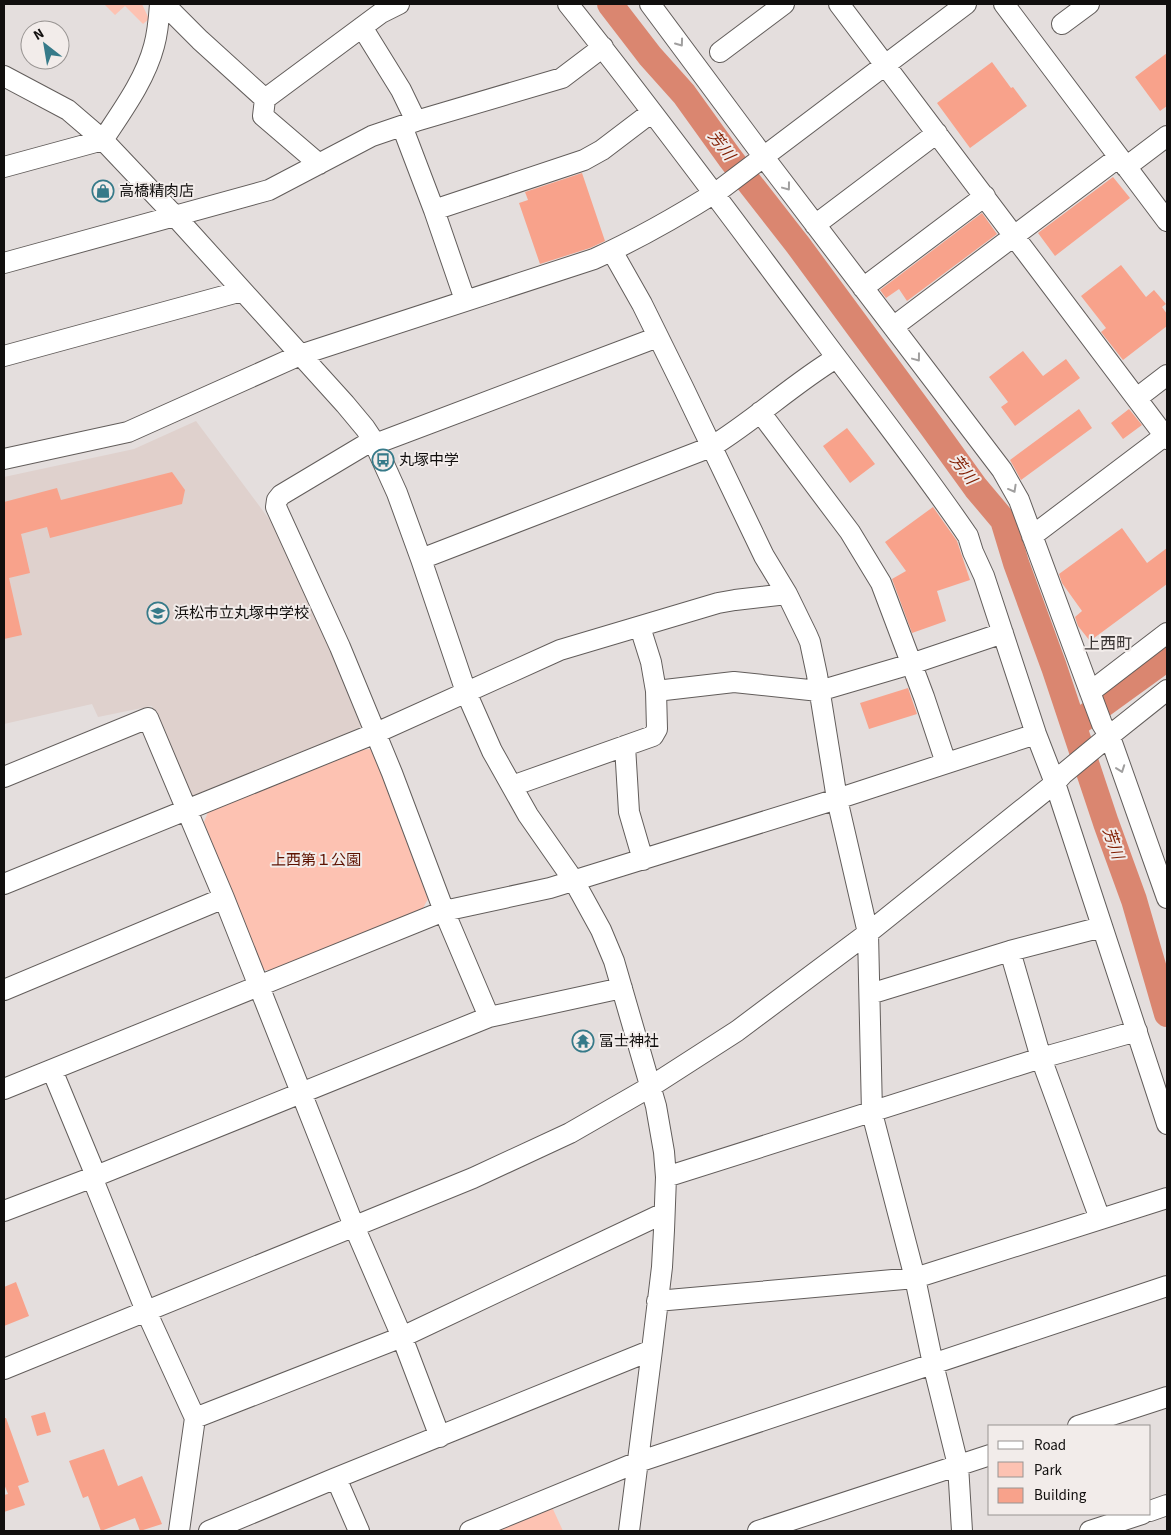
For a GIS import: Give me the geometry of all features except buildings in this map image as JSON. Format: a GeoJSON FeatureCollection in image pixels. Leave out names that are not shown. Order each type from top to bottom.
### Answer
{"type":"FeatureCollection","features":[{"type":"Feature","properties":{"kind":"street"},"geometry":{"type":"LineString","coordinates":[[4,167],[103,140],[145,72],[154,47],[160,4]]}},
{"type":"Feature","properties":{"kind":"street"},"geometry":{"type":"LineString","coordinates":[[164,4],[200,40],[265,99]]}},
{"type":"Feature","properties":{"kind":"street"},"geometry":{"type":"LineString","coordinates":[[319,164],[263,116],[265,99],[362,27],[377,8],[399,4]]}},
{"type":"Feature","properties":{"kind":"street"},"geometry":{"type":"LineString","coordinates":[[568,4],[652,112],[718,191],[836,358],[896,435],[968,536],[984,576],[1036,734],[1059,779],[1102,927],[1167,1124]]}},
{"type":"Feature","properties":{"kind":"street"},"geometry":{"type":"LineString","coordinates":[[650,4],[761,158],[815,225],[1002,470],[1019,500],[1167,898]]}},
{"type":"Feature","properties":{"kind":"street"},"geometry":{"type":"LineString","coordinates":[[720,52],[784,4]]}},
{"type":"Feature","properties":{"kind":"street"},"geometry":{"type":"LineString","coordinates":[[839,4],[1166,436],[1032,536]]}},
{"type":"Feature","properties":{"kind":"street"},"geometry":{"type":"LineString","coordinates":[[4,459],[128,432],[300,355],[594,259],[612,251],[703,202],[966,4]]}},
{"type":"Feature","properties":{"kind":"street"},"geometry":{"type":"LineString","coordinates":[[1004,4],[1167,221]]}},
{"type":"Feature","properties":{"kind":"street"},"geometry":{"type":"LineString","coordinates":[[1062,24],[1090,4]]}},
{"type":"Feature","properties":{"kind":"street"},"geometry":{"type":"LineString","coordinates":[[362,27],[402,90],[409,123],[434,210],[465,300]]}},
{"type":"Feature","properties":{"kind":"street"},"geometry":{"type":"LineString","coordinates":[[4,263],[269,190],[372,136],[409,123],[562,78],[603,47]]}},
{"type":"Feature","properties":{"kind":"street"},"geometry":{"type":"LineString","coordinates":[[4,76],[68,110],[103,140],[174,215],[362,424],[374,442],[401,502],[466,692],[492,751],[528,815],[574,881],[601,930],[614,961],[638,1039],[658,1121],[666,1177],[662,1267],[629,1531]]}},
{"type":"Feature","properties":{"kind":"street"},"geometry":{"type":"LineString","coordinates":[[434,210],[584,160],[602,150],[652,112]]}},
{"type":"Feature","properties":{"kind":"street"},"geometry":{"type":"LineString","coordinates":[[815,225],[937,133]]}},
{"type":"Feature","properties":{"kind":"street"},"geometry":{"type":"LineString","coordinates":[[893,327],[1014,236],[1123,162],[1167,136]]}},
{"type":"Feature","properties":{"kind":"street"},"geometry":{"type":"LineString","coordinates":[[863,288],[985,196]]}},
{"type":"Feature","properties":{"kind":"street"},"geometry":{"type":"LineString","coordinates":[[612,251],[642,304],[764,556],[808,635],[838,799],[868,933],[872,1112],[916,1278],[933,1364],[958,1465],[962,1531]]}},
{"type":"Feature","properties":{"kind":"street"},"geometry":{"type":"LineString","coordinates":[[4,356],[242,291]]}},
{"type":"Feature","properties":{"kind":"street"},"geometry":{"type":"LineString","coordinates":[[490,1016],[444,911],[376,733],[340,646],[275,503],[282,495],[374,442],[658,337]]}},
{"type":"Feature","properties":{"kind":"street"},"geometry":{"type":"LineString","coordinates":[[422,559],[711,446],[731,434],[810,374],[836,358]]}},
{"type":"Feature","properties":{"kind":"street"},"geometry":{"type":"LineString","coordinates":[[1137,398],[1167,375]]}},
{"type":"Feature","properties":{"kind":"street"},"geometry":{"type":"LineString","coordinates":[[760,412],[850,532],[881,583],[912,664],[946,763]]}},
{"type":"Feature","properties":{"kind":"street"},"geometry":{"type":"LineString","coordinates":[[4,884],[376,733],[560,650],[725,602],[786,594]]}},
{"type":"Feature","properties":{"kind":"street"},"geometry":{"type":"LineString","coordinates":[[512,786],[649,739],[656,734],[656,691],[651,662],[640,627]]}},
{"type":"Feature","properties":{"kind":"street"},"geometry":{"type":"LineString","coordinates":[[656,691],[734,682],[819,691],[912,664],[1003,633]]}},
{"type":"Feature","properties":{"kind":"street"},"geometry":{"type":"LineString","coordinates":[[1092,696],[1167,633]]}},
{"type":"Feature","properties":{"kind":"street"},"geometry":{"type":"LineString","coordinates":[[4,1369],[473,1178],[570,1133],[650,1087],[737,1031],[868,933],[1059,779],[1105,734],[1167,690]]}},
{"type":"Feature","properties":{"kind":"street"},"geometry":{"type":"LineString","coordinates":[[4,776],[148,718],[224,898],[354,1226],[402,1337],[440,1437]]}},
{"type":"Feature","properties":{"kind":"street"},"geometry":{"type":"LineString","coordinates":[[4,1090],[444,911],[574,881],[838,799],[1036,734]]}},
{"type":"Feature","properties":{"kind":"street"},"geometry":{"type":"LineString","coordinates":[[625,746],[629,812],[644,860]]}},
{"type":"Feature","properties":{"kind":"street"},"geometry":{"type":"LineString","coordinates":[[4,990],[224,898]]}},
{"type":"Feature","properties":{"kind":"street"},"geometry":{"type":"LineString","coordinates":[[870,994],[1010,951],[1102,927]]}},
{"type":"Feature","properties":{"kind":"street"},"geometry":{"type":"LineString","coordinates":[[1010,951],[1041,1058],[1100,1219]]}},
{"type":"Feature","properties":{"kind":"street"},"geometry":{"type":"LineString","coordinates":[[4,1211],[94,1177],[490,1016],[622,988]]}},
{"type":"Feature","properties":{"kind":"street"},"geometry":{"type":"LineString","coordinates":[[666,1177],[1041,1058],[1137,1031]]}},
{"type":"Feature","properties":{"kind":"street"},"geometry":{"type":"LineString","coordinates":[[52,1070],[146,1311],[195,1418],[179,1531]]}},
{"type":"Feature","properties":{"kind":"street"},"geometry":{"type":"LineString","coordinates":[[657,1301],[916,1278],[1167,1198]]}},
{"type":"Feature","properties":{"kind":"street"},"geometry":{"type":"LineString","coordinates":[[195,1418],[402,1337],[664,1213]]}},
{"type":"Feature","properties":{"kind":"street"},"geometry":{"type":"LineString","coordinates":[[470,1531],[638,1462],[1167,1286]]}},
{"type":"Feature","properties":{"kind":"street"},"geometry":{"type":"LineString","coordinates":[[209,1531],[652,1350]]}},
{"type":"Feature","properties":{"kind":"street"},"geometry":{"type":"LineString","coordinates":[[1081,1425],[1167,1397]]}},
{"type":"Feature","properties":{"kind":"street"},"geometry":{"type":"LineString","coordinates":[[758,1531],[988,1456]]}},
{"type":"Feature","properties":{"kind":"street"},"geometry":{"type":"LineString","coordinates":[[336,1478],[358,1531]]}},
{"type":"Feature","properties":{"kind":"street"},"geometry":{"type":"LineString","coordinates":[[1151,1511],[1167,1505]]}},
{"type":"Feature","properties":{"kind":"street"},"geometry":{"type":"LineString","coordinates":[[1090,1531],[1139,1515]]}},
{"type":"Feature","properties":{"kind":"shaded area","name":"浜松市立丸塚中学校"},"geometry":{"type":"Polygon","coordinates":[[[196,421],[272,523],[364,725],[360,731],[190,800],[152,706],[98,717],[92,704],[4,724],[4,477],[134,449],[196,421]]]}},
{"type":"Feature","properties":{"kind":"green space"},"geometry":{"type":"Polygon","coordinates":[[[104,4],[142,4],[149,19],[143,24],[125,6],[115,15],[104,4]]]}},
{"type":"Feature","properties":{"kind":"green space","name":"上西第１公園"},"geometry":{"type":"Polygon","coordinates":[[[372,749],[428,899],[422,910],[271,971],[261,969],[204,822],[208,812],[358,750],[372,749]]]}},
{"type":"Feature","properties":{"kind":"green space"},"geometry":{"type":"Polygon","coordinates":[[[552,1507],[563,1531],[493,1531],[552,1507]]]}},
{"type":"Feature","properties":{"kind":"waterway","name":"芳川"},"geometry":{"type":"LineString","coordinates":[[610,4],[650,56],[684,94],[730,158],[798,245],[976,488],[1003,520],[1016,563],[1134,900],[1167,1014]]}},
{"type":"Feature","properties":{"kind":"waterway"},"geometry":{"type":"LineString","coordinates":[[1076,724],[1167,658]]}},
{"type":"Feature","properties":{"kind":"place","name":"高橋精肉店"},"geometry":{"type":"Point","coordinates":[103,191]}},
{"type":"Feature","properties":{"kind":"place","name":"丸塚中学"},"geometry":{"type":"Point","coordinates":[383,460]}},
{"type":"Feature","properties":{"kind":"place","name":"浜松市立丸塚中学校"},"geometry":{"type":"Point","coordinates":[158,613]}},
{"type":"Feature","properties":{"kind":"place","name":"冨士神社"},"geometry":{"type":"Point","coordinates":[583,1041]}},
{"type":"Feature","properties":{"kind":"district","name":"上西町"},"geometry":{"type":"Point","coordinates":[1108,643]}}]}
